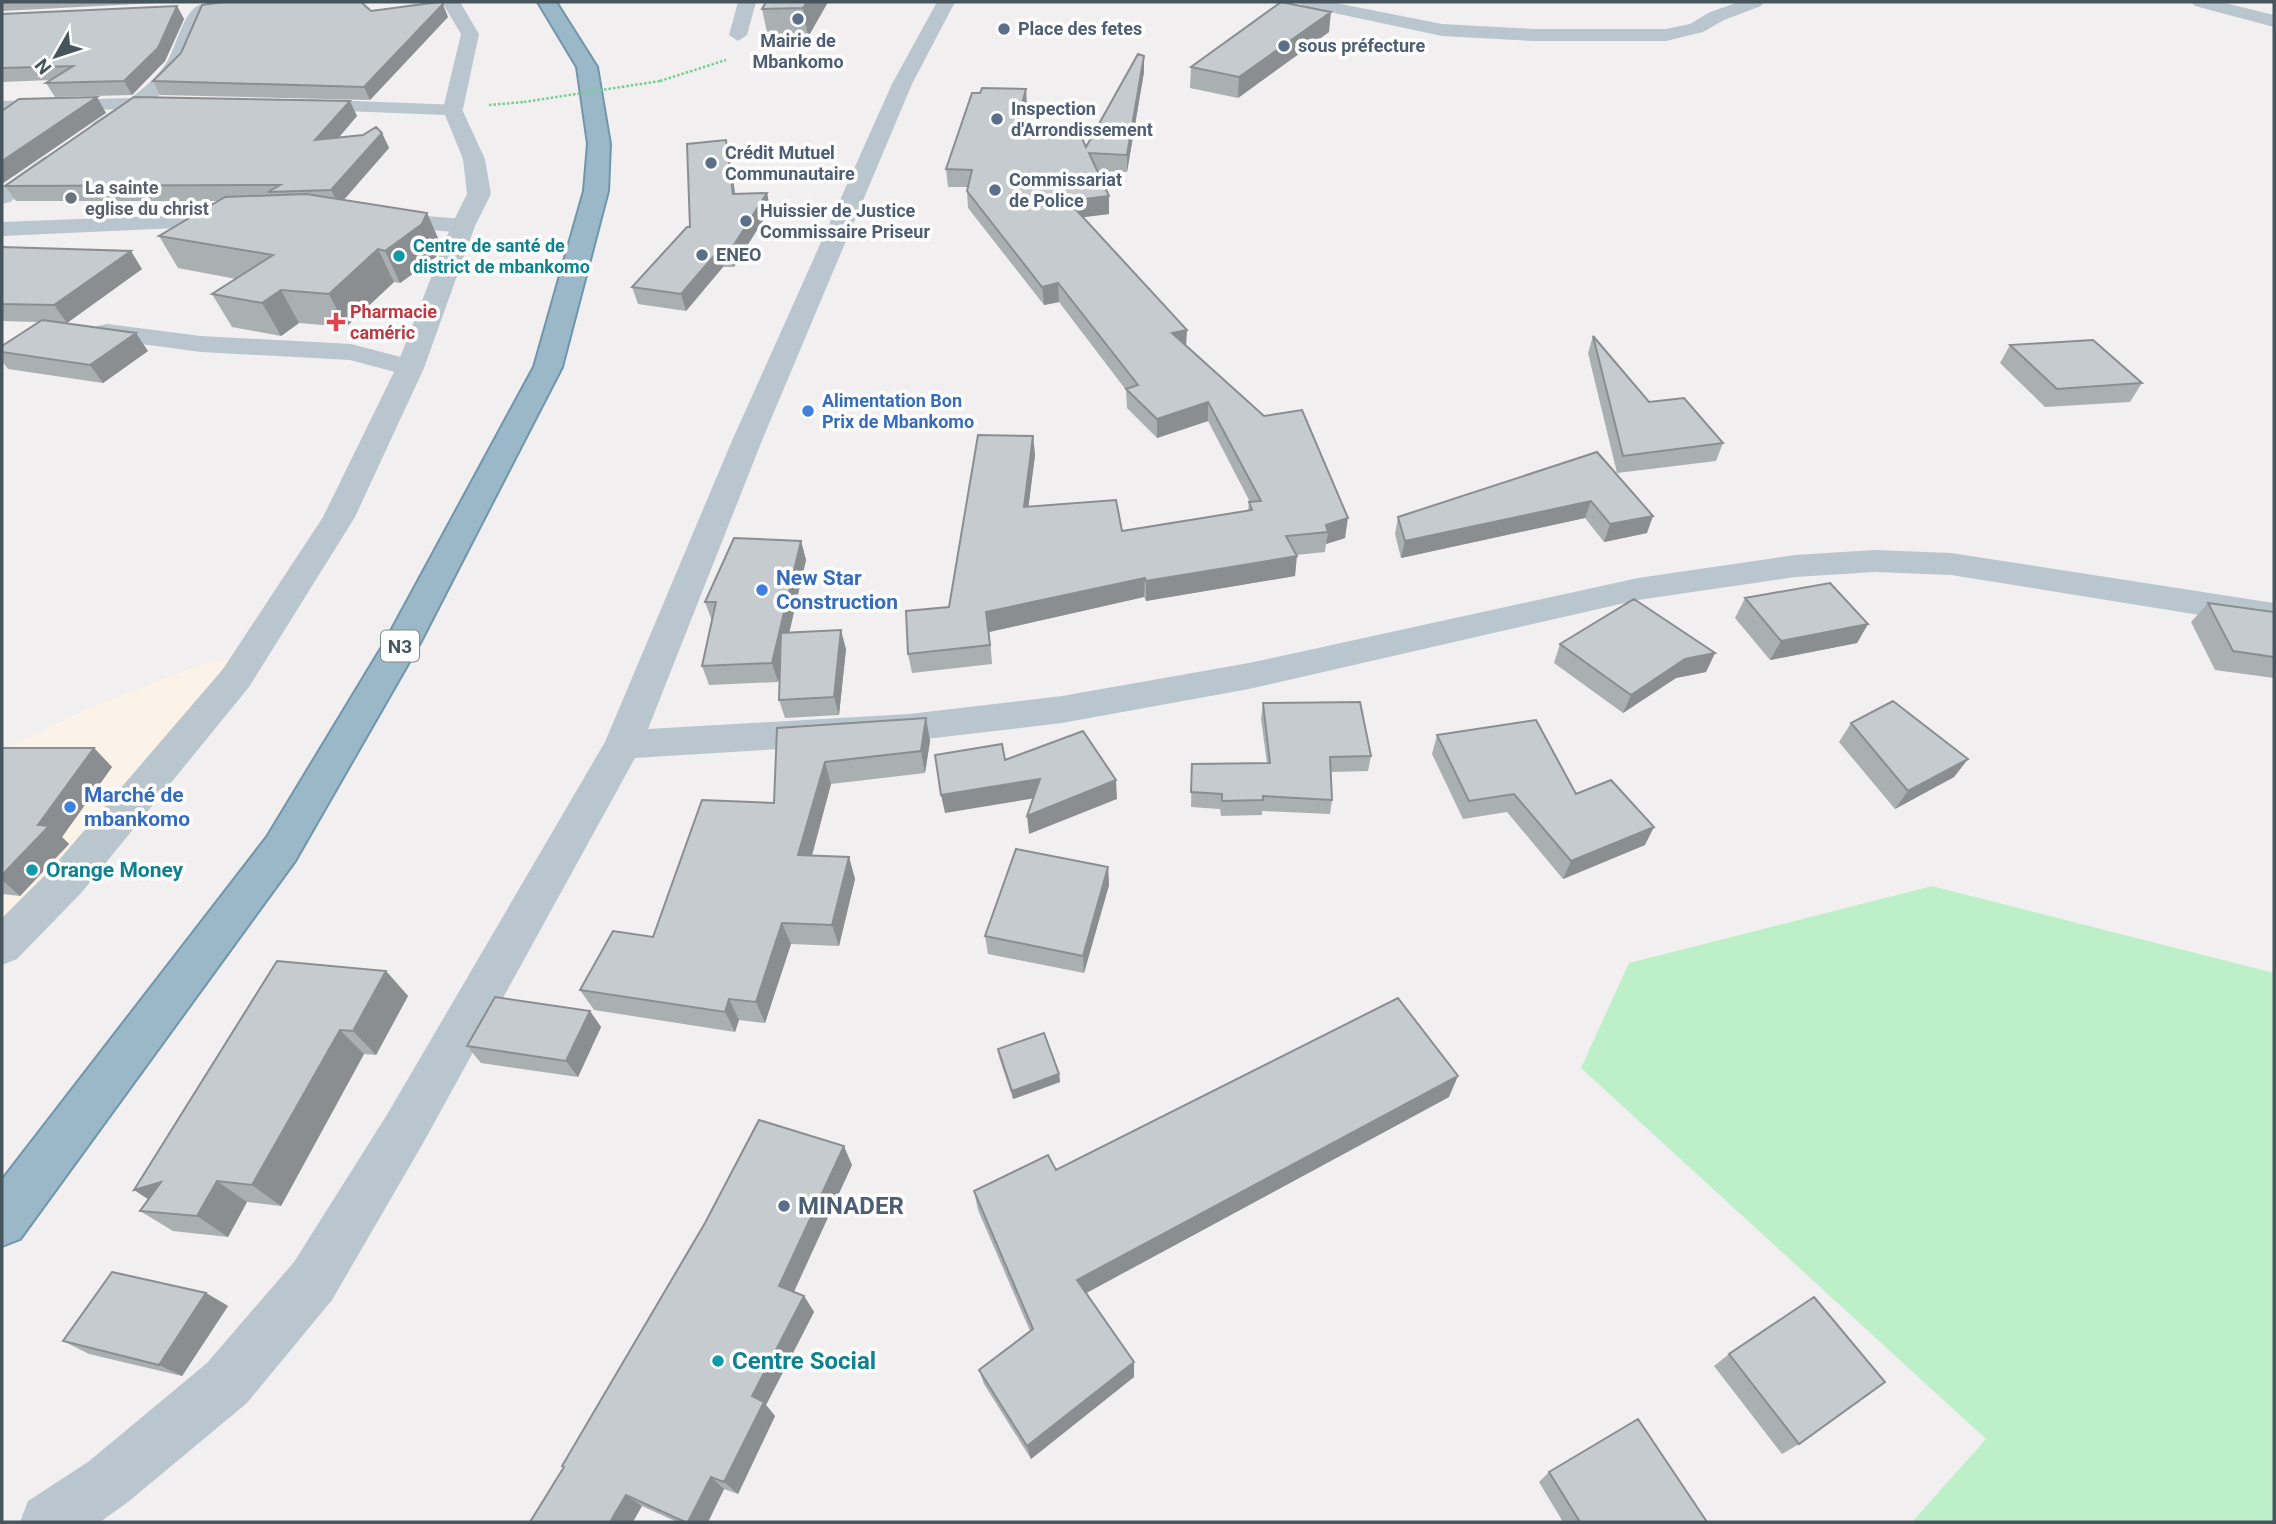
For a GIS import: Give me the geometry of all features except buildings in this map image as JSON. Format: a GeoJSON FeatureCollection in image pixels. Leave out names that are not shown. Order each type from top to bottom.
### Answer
{"type":"FeatureCollection","features":[{"type":"Feature","properties":{"kind":"highway","name":"N3"},"geometry":{"type":"LineString","coordinates":[[2,1221],[281,849],[402,643],[548,367],[596,191],[599,144],[587,67],[547,2]]}},
{"type":"Feature","properties":{"kind":"street"},"geometry":{"type":"LineString","coordinates":[[2,946],[67,880],[236,678],[339,517],[410,368],[464,226],[479,194],[474,159],[453,109],[470,34],[451,2]]}},
{"type":"Feature","properties":{"kind":"street"},"geometry":{"type":"LineString","coordinates":[[738,35],[747,2]]}},
{"type":"Feature","properties":{"kind":"street"},"geometry":{"type":"LineString","coordinates":[[49,1522],[108,1482],[227,1382],[313,1281],[405,1129],[623,744],[746,443],[902,83],[946,2]]}},
{"type":"Feature","properties":{"kind":"street"},"geometry":{"type":"LineString","coordinates":[[1306,2],[1442,30],[1534,35],[1666,35],[1696,28],[1717,16],[1755,2]]}},
{"type":"Feature","properties":{"kind":"street"},"geometry":{"type":"LineString","coordinates":[[2201,2],[2274,21]]}},
{"type":"Feature","properties":{"kind":"street"},"geometry":{"type":"LineString","coordinates":[[2,197],[138,103],[176,65],[207,9],[173,11]]}},
{"type":"Feature","properties":{"kind":"street"},"geometry":{"type":"LineString","coordinates":[[2,107],[204,104]]}},
{"type":"Feature","properties":{"kind":"street"},"geometry":{"type":"LineString","coordinates":[[270,104],[453,109]]}},
{"type":"Feature","properties":{"kind":"street"},"geometry":{"type":"LineString","coordinates":[[354,216],[464,226]]}},
{"type":"Feature","properties":{"kind":"street"},"geometry":{"type":"LineString","coordinates":[[2,229],[261,219]]}},
{"type":"Feature","properties":{"kind":"street"},"geometry":{"type":"LineString","coordinates":[[107,332],[201,344],[351,352],[410,368]]}},
{"type":"Feature","properties":{"kind":"street"},"geometry":{"type":"LineString","coordinates":[[623,744],[810,736],[954,723],[1074,707],[1251,675],[1594,596],[1770,567],[1878,561],[1945,564],[2006,570],[2274,615]]}},
{"type":"Feature","properties":{"kind":"path"},"geometry":{"type":"LineString","coordinates":[[523,102],[660,81],[729,58],[738,44],[738,35]]}},
{"type":"Feature","properties":{"kind":"shaded area","name":"Marché de mbankomo"},"geometry":{"type":"Polygon","coordinates":[[[254,657],[94,864],[2,960],[2,751],[89,708],[208,662],[254,657]]]}},
{"type":"Feature","properties":{"kind":"green space"},"geometry":{"type":"Polygon","coordinates":[[[1932,886],[2274,973],[2274,1522],[1912,1522],[1986,1439],[1581,1068],[1629,963],[1932,886]]]}},
{"type":"Feature","properties":{"kind":"place","name":"Mairie de Mbankomo"},"geometry":{"type":"Point","coordinates":[798,19]}},
{"type":"Feature","properties":{"kind":"place","name":"Place des fetes"},"geometry":{"type":"Point","coordinates":[1004,29]}},
{"type":"Feature","properties":{"kind":"place","name":"sous préfecture"},"geometry":{"type":"Point","coordinates":[1284,46]}},
{"type":"Feature","properties":{"kind":"place","name":"Inspection d'Arrondissement"},"geometry":{"type":"Point","coordinates":[997,119]}},
{"type":"Feature","properties":{"kind":"place","name":"Crédit Mutuel Communautaire"},"geometry":{"type":"Point","coordinates":[711,163]}},
{"type":"Feature","properties":{"kind":"place","name":"Commissariat de Police"},"geometry":{"type":"Point","coordinates":[995,190]}},
{"type":"Feature","properties":{"kind":"place","name":"La sainte eglise du christ"},"geometry":{"type":"Point","coordinates":[71,198]}},
{"type":"Feature","properties":{"kind":"place","name":"Huissier de Justice Commissaire Priseur"},"geometry":{"type":"Point","coordinates":[746,221]}},
{"type":"Feature","properties":{"kind":"place","name":"ENEO"},"geometry":{"type":"Point","coordinates":[702,255]}},
{"type":"Feature","properties":{"kind":"place","name":"Centre de santé de district de mbankomo"},"geometry":{"type":"Point","coordinates":[399,256]}},
{"type":"Feature","properties":{"kind":"place","name":"Pharmacie caméric"},"geometry":{"type":"Point","coordinates":[336,322]}},
{"type":"Feature","properties":{"kind":"place","name":"Alimentation Bon Prix de Mbankomo"},"geometry":{"type":"Point","coordinates":[808,411]}},
{"type":"Feature","properties":{"kind":"place","name":"New Star Construction"},"geometry":{"type":"Point","coordinates":[762,590]}},
{"type":"Feature","properties":{"kind":"place","name":"Marché de mbankomo"},"geometry":{"type":"Point","coordinates":[70,807]}},
{"type":"Feature","properties":{"kind":"place","name":"Orange Money"},"geometry":{"type":"Point","coordinates":[32,870]}},
{"type":"Feature","properties":{"kind":"place","name":"MINADER"},"geometry":{"type":"Point","coordinates":[784,1206]}},
{"type":"Feature","properties":{"kind":"place","name":"Centre Social"},"geometry":{"type":"Point","coordinates":[718,1361]}}]}
